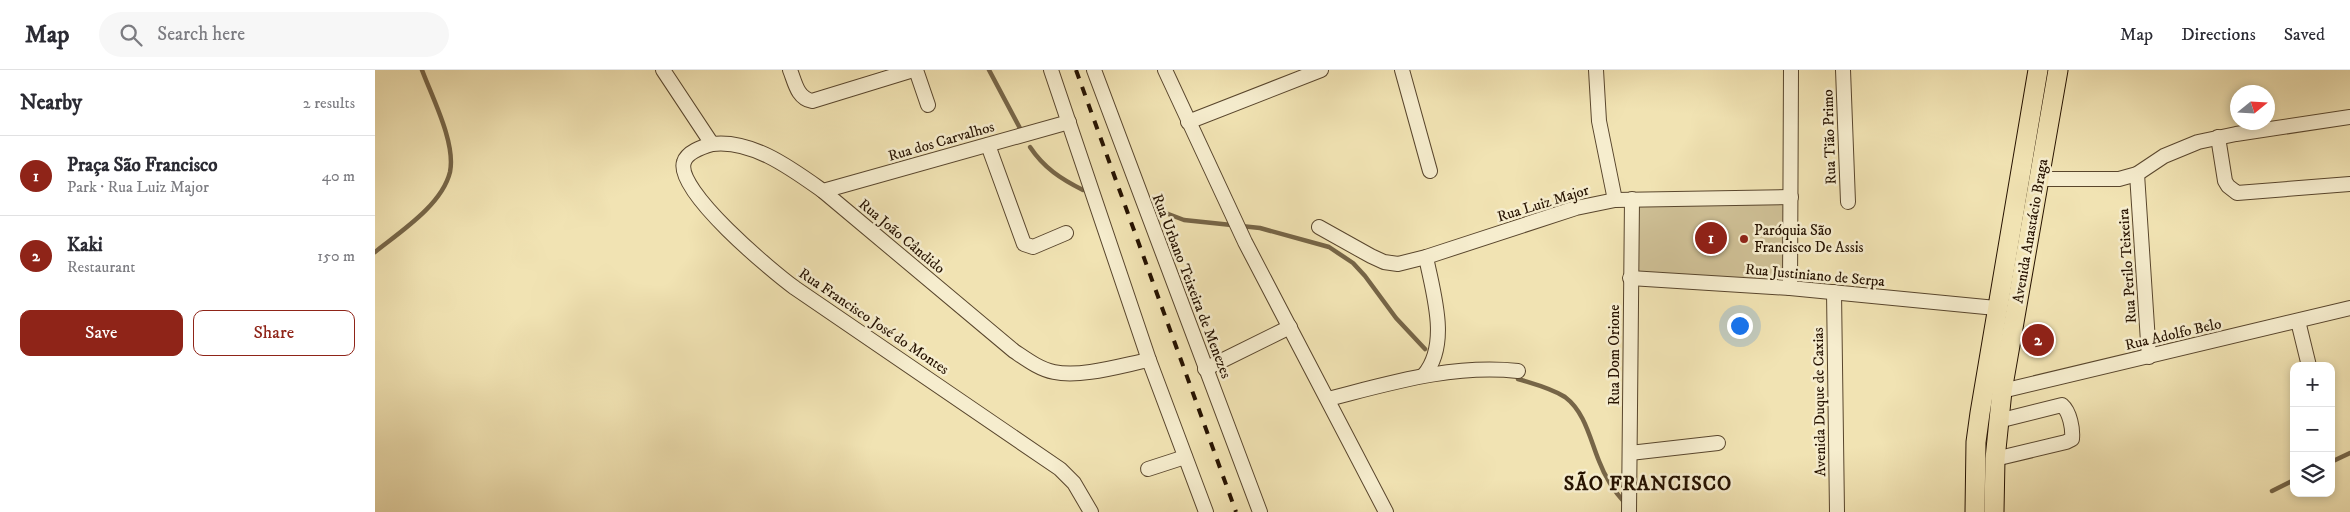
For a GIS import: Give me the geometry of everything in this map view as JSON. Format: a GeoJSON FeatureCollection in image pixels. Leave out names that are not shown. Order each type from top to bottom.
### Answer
{"type":"FeatureCollection","features":[{"type":"Feature","properties":{"kind":"main road","name":"Avenida Anastácio Braga"},"geometry":{"type":"LineString","coordinates":[[1975,512],[1976,442],[1996,308],[2037,70]]}},
{"type":"Feature","properties":{"kind":"main road","name":"Avenida Anastácio Braga"},"geometry":{"type":"LineString","coordinates":[[1994,512],[1995,459],[2002,390],[2058,70]]}},
{"type":"Feature","properties":{"kind":"street"},"geometry":{"type":"LineString","coordinates":[[663,70],[711,144]]}},
{"type":"Feature","properties":{"kind":"street"},"geometry":{"type":"LineString","coordinates":[[790,70],[801,95],[805,99],[818,100],[914,70],[928,105]]}},
{"type":"Feature","properties":{"kind":"street"},"geometry":{"type":"LineString","coordinates":[[1051,70],[1149,360],[1206,512]]}},
{"type":"Feature","properties":{"kind":"street","name":"Rua Urbano Teixeira de Menezes"},"geometry":{"type":"LineString","coordinates":[[1094,70],[1260,512]]}},
{"type":"Feature","properties":{"kind":"street"},"geometry":{"type":"LineString","coordinates":[[1165,70],[1232,217],[1386,512]]}},
{"type":"Feature","properties":{"kind":"street"},"geometry":{"type":"LineString","coordinates":[[1188,122],[1321,70]]}},
{"type":"Feature","properties":{"kind":"street"},"geometry":{"type":"LineString","coordinates":[[1402,70],[1430,171]]}},
{"type":"Feature","properties":{"kind":"street"},"geometry":{"type":"LineString","coordinates":[[1596,70],[1599,121],[1615,200]]}},
{"type":"Feature","properties":{"kind":"street"},"geometry":{"type":"LineString","coordinates":[[1790,288],[1791,70]]}},
{"type":"Feature","properties":{"kind":"street","name":"Rua Tião Primo"},"geometry":{"type":"LineString","coordinates":[[1843,70],[1848,202]]}},
{"type":"Feature","properties":{"kind":"street"},"geometry":{"type":"LineString","coordinates":[[2039,179],[2107,180],[2137,174],[2180,149],[2217,137],[2350,117]]}},
{"type":"Feature","properties":{"kind":"street","name":"Rua dos Carvalhos"},"geometry":{"type":"LineString","coordinates":[[823,191],[1069,122]]}},
{"type":"Feature","properties":{"kind":"street"},"geometry":{"type":"LineString","coordinates":[[2217,137],[2225,181],[2228,186],[2237,192],[2350,184]]}},
{"type":"Feature","properties":{"kind":"street","name":"Rua João Cândido"},"geometry":{"type":"LineString","coordinates":[[711,144],[728,143],[752,150],[795,172],[823,191],[1013,351],[1034,364],[1055,372],[1078,373],[1149,360]]}},
{"type":"Feature","properties":{"kind":"street","name":"Rua Francisco José do Montes"},"geometry":{"type":"LineString","coordinates":[[711,144],[688,156],[684,162],[683,172],[695,194],[759,260],[795,288],[1060,469],[1074,483],[1091,512]]}},
{"type":"Feature","properties":{"kind":"street"},"geometry":{"type":"LineString","coordinates":[[988,145],[1024,244],[1028,247],[1033,247],[1066,233]]}},
{"type":"Feature","properties":{"kind":"street","name":"Rua Perilo Teixeira"},"geometry":{"type":"LineString","coordinates":[[2137,174],[2149,357]]}},
{"type":"Feature","properties":{"kind":"street","name":"Rua Luiz Major"},"geometry":{"type":"LineString","coordinates":[[1319,227],[1384,262],[1398,264],[1426,257],[1576,208],[1615,200],[1791,197]]}},
{"type":"Feature","properties":{"kind":"street","name":"Rua Dom Orione"},"geometry":{"type":"LineString","coordinates":[[1629,512],[1632,199]]}},
{"type":"Feature","properties":{"kind":"street"},"geometry":{"type":"LineString","coordinates":[[1424,375],[1435,357],[1437,340],[1435,312],[1426,257]]}},
{"type":"Feature","properties":{"kind":"street","name":"Rua Justiniano de Serpa"},"geometry":{"type":"LineString","coordinates":[[1631,278],[1790,288],[1996,308]]}},
{"type":"Feature","properties":{"kind":"street","name":"Avenida Duque de Caxias"},"geometry":{"type":"LineString","coordinates":[[1834,292],[1837,512]]}},
{"type":"Feature","properties":{"kind":"street","name":"Rua Adolfo Belo"},"geometry":{"type":"LineString","coordinates":[[2002,390],[2149,357],[2350,308]]}},
{"type":"Feature","properties":{"kind":"street"},"geometry":{"type":"LineString","coordinates":[[2297,321],[2308,362]]}},
{"type":"Feature","properties":{"kind":"street"},"geometry":{"type":"LineString","coordinates":[[1205,369],[1289,327]]}},
{"type":"Feature","properties":{"kind":"street"},"geometry":{"type":"LineString","coordinates":[[1327,399],[1424,375],[1460,370],[1518,371]]}},
{"type":"Feature","properties":{"kind":"street"},"geometry":{"type":"LineString","coordinates":[[1995,459],[2066,442],[2072,439],[2073,431],[2066,408],[2062,406],[1998,421]]}},
{"type":"Feature","properties":{"kind":"street"},"geometry":{"type":"LineString","coordinates":[[1630,453],[1718,443]]}},
{"type":"Feature","properties":{"kind":"street"},"geometry":{"type":"LineString","coordinates":[[1148,469],[1185,458]]}},
{"type":"Feature","properties":{"kind":"shaded area"},"geometry":{"type":"Polygon","coordinates":[[[1791,197],[1790,288],[1631,278],[1632,199],[1791,197]]]}},
{"type":"Feature","properties":{"kind":"waterway"},"geometry":{"type":"LineString","coordinates":[[375,252],[408,227],[429,207],[446,184],[450,172],[450,148],[437,106],[422,70]]}},
{"type":"Feature","properties":{"kind":"waterway"},"geometry":{"type":"LineString","coordinates":[[989,70],[1022,132]]}},
{"type":"Feature","properties":{"kind":"waterway"},"geometry":{"type":"LineString","coordinates":[[1030,147],[1053,172],[1083,190]]}},
{"type":"Feature","properties":{"kind":"waterway"},"geometry":{"type":"LineString","coordinates":[[1163,212],[1184,220],[1260,228],[1329,247],[1353,263],[1396,318],[1425,349]]}},
{"type":"Feature","properties":{"kind":"waterway"},"geometry":{"type":"LineString","coordinates":[[1518,379],[1554,391],[1572,403],[1586,426],[1607,478],[1625,503]]}},
{"type":"Feature","properties":{"kind":"waterway"},"geometry":{"type":"LineString","coordinates":[[2335,460],[2350,453]]}},
{"type":"Feature","properties":{"kind":"waterway"},"geometry":{"type":"LineString","coordinates":[[2272,491],[2290,482]]}},
{"type":"Feature","properties":{"kind":"railway"},"geometry":{"type":"LineString","coordinates":[[1076,70],[1236,512]]}},
{"type":"Feature","properties":{"kind":"place","name":"Praça São Francisco"},"geometry":{"type":"Point","coordinates":[1711,238]}},
{"type":"Feature","properties":{"kind":"place","name":"Paróquia São Francisco De Assis"},"geometry":{"type":"Point","coordinates":[1744,239]}},
{"type":"Feature","properties":{"kind":"place","name":"Kaki"},"geometry":{"type":"Point","coordinates":[2038,340]}},
{"type":"Feature","properties":{"kind":"district","name":"SÃO FRANCISCO"},"geometry":{"type":"Point","coordinates":[1648,483]}}]}
